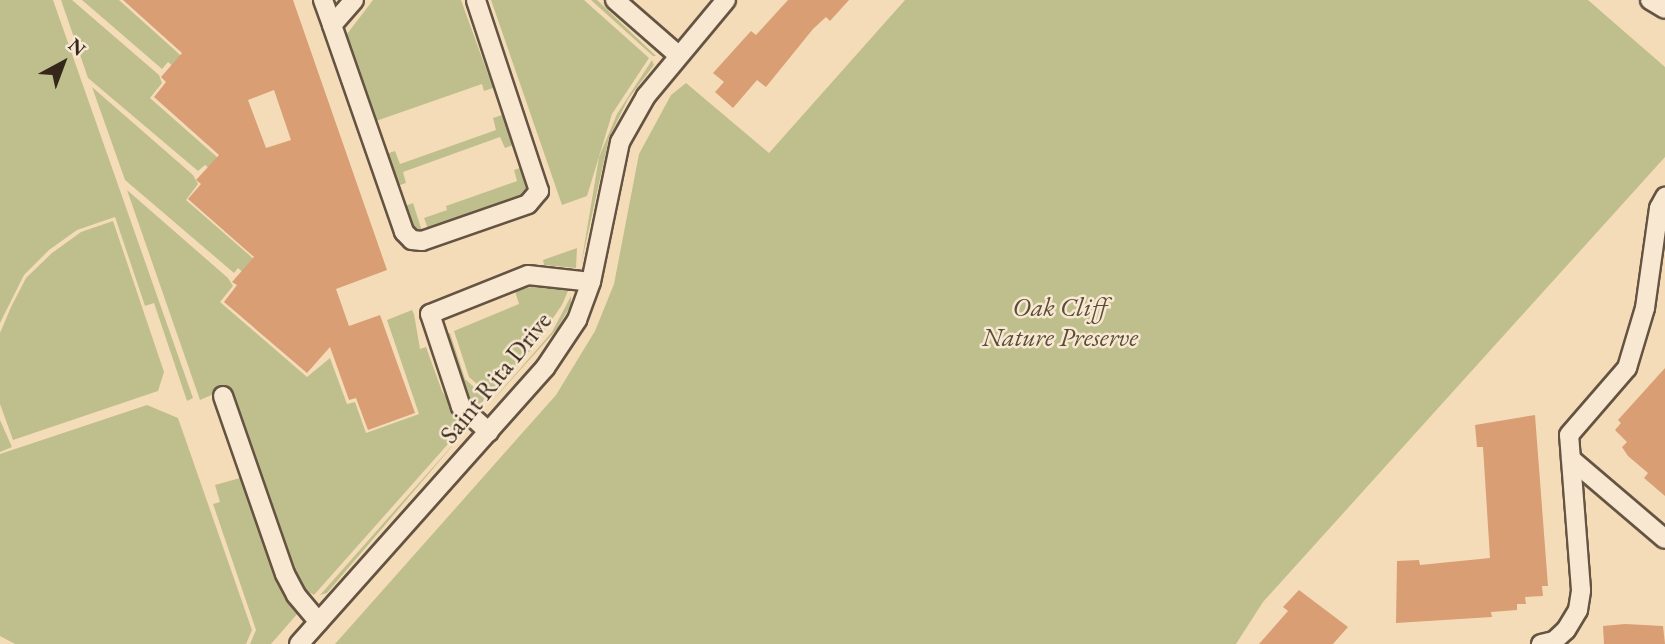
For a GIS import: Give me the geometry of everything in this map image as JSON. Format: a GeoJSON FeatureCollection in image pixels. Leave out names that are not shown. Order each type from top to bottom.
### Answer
{"type":"FeatureCollection","features":[{"type":"Feature","properties":{"kind":"street"},"geometry":{"type":"LineString","coordinates":[[323,0],[404,232],[412,240],[422,241],[528,204],[539,191],[475,0]]}},
{"type":"Feature","properties":{"kind":"street"},"geometry":{"type":"LineString","coordinates":[[332,25],[354,0]]}},
{"type":"Feature","properties":{"kind":"street"},"geometry":{"type":"LineString","coordinates":[[615,0],[678,55]]}},
{"type":"Feature","properties":{"kind":"street","name":"Saint Rita Drive"},"geometry":{"type":"LineString","coordinates":[[299,644],[489,432],[551,358],[577,320],[591,282],[620,142],[646,96],[726,0]]}},
{"type":"Feature","properties":{"kind":"street"},"geometry":{"type":"LineString","coordinates":[[1650,0],[1665,8]]}},
{"type":"Feature","properties":{"kind":"street"},"geometry":{"type":"LineString","coordinates":[[1541,644],[1567,637],[1578,610],[1581,590],[1569,435],[1627,368],[1645,308],[1660,238],[1659,208],[1665,197]]}},
{"type":"Feature","properties":{"kind":"street"},"geometry":{"type":"LineString","coordinates":[[489,432],[461,407],[430,314],[528,275],[591,282]]}},
{"type":"Feature","properties":{"kind":"street"},"geometry":{"type":"LineString","coordinates":[[223,396],[285,574],[296,595],[319,622]]}},
{"type":"Feature","properties":{"kind":"street"},"geometry":{"type":"LineString","coordinates":[[1571,459],[1665,539]]}},
{"type":"Feature","properties":{"kind":"green space"},"geometry":{"type":"Polygon","coordinates":[[[0,0],[53,0],[193,398],[187,401],[154,303],[145,306],[115,217],[77,230],[49,250],[24,275],[0,323],[0,0]]]}},
{"type":"Feature","properties":{"kind":"green space"},"geometry":{"type":"Polygon","coordinates":[[[61,0],[72,0],[159,75],[162,83],[150,98],[243,180],[235,190],[205,165],[198,171],[88,78],[61,0]]]}},
{"type":"Feature","properties":{"kind":"green space"},"geometry":{"type":"Polygon","coordinates":[[[82,0],[119,0],[207,79],[199,89],[168,62],[162,69],[82,0]]]}},
{"type":"Feature","properties":{"kind":"green space"},"geometry":{"type":"Polygon","coordinates":[[[373,0],[461,0],[493,88],[484,91],[482,84],[376,121],[347,34],[373,0]]]}},
{"type":"Feature","properties":{"kind":"green space"},"geometry":{"type":"Polygon","coordinates":[[[491,0],[584,0],[649,58],[612,114],[587,196],[562,205],[491,0]]]}},
{"type":"Feature","properties":{"kind":"green space"},"geometry":{"type":"Polygon","coordinates":[[[591,0],[597,0],[656,56],[653,56],[591,0]]]}},
{"type":"Feature","properties":{"kind":"green space","name":"Oak Cliff Nature Preserve"},"geometry":{"type":"Polygon","coordinates":[[[905,0],[1588,0],[1665,67],[1665,157],[1263,602],[1236,644],[335,644],[556,395],[595,331],[614,284],[639,154],[671,95],[686,83],[769,153],[905,0]]]}},
{"type":"Feature","properties":{"kind":"green space"},"geometry":{"type":"Polygon","coordinates":[[[652,60],[654,65],[628,99],[609,138],[581,265],[599,157],[617,114],[652,60]]]}},
{"type":"Feature","properties":{"kind":"green space"},"geometry":{"type":"Polygon","coordinates":[[[92,87],[193,175],[198,184],[186,200],[279,281],[269,295],[238,268],[234,273],[125,180],[92,87]]]}},
{"type":"Feature","properties":{"kind":"green space"},"geometry":{"type":"Polygon","coordinates":[[[502,115],[513,145],[505,148],[500,137],[403,172],[406,183],[397,186],[386,154],[395,151],[400,164],[496,130],[493,118],[502,115]]]}},
{"type":"Feature","properties":{"kind":"green space"},"geometry":{"type":"Polygon","coordinates":[[[520,168],[527,188],[523,196],[428,229],[424,218],[447,210],[446,206],[517,181],[514,170],[520,168]]]}},
{"type":"Feature","properties":{"kind":"green space"},"geometry":{"type":"Polygon","coordinates":[[[127,190],[228,278],[233,286],[220,302],[307,377],[330,358],[347,404],[355,402],[366,433],[419,414],[387,320],[412,310],[414,314],[420,349],[426,347],[442,391],[464,426],[314,595],[305,590],[294,573],[230,387],[200,400],[127,190]]]}},
{"type":"Feature","properties":{"kind":"green space"},"geometry":{"type":"Polygon","coordinates":[[[413,203],[422,231],[417,233],[405,206],[413,203]]]}},
{"type":"Feature","properties":{"kind":"green space"},"geometry":{"type":"Polygon","coordinates":[[[113,221],[164,372],[158,391],[13,440],[0,404],[0,333],[11,307],[26,278],[52,253],[81,232],[113,221]]]}},
{"type":"Feature","properties":{"kind":"green space"},"geometry":{"type":"Polygon","coordinates":[[[577,248],[576,268],[544,265],[543,260],[577,248]]]}},
{"type":"Feature","properties":{"kind":"green space"},"geometry":{"type":"Polygon","coordinates":[[[544,284],[568,291],[562,305],[530,351],[488,394],[469,377],[454,331],[519,304],[515,291],[544,284]]]}},
{"type":"Feature","properties":{"kind":"green space"},"geometry":{"type":"Polygon","coordinates":[[[571,296],[571,305],[557,329],[486,408],[552,332],[571,296]]]}},
{"type":"Feature","properties":{"kind":"green space"},"geometry":{"type":"Polygon","coordinates":[[[450,333],[465,379],[485,397],[479,409],[464,394],[443,335],[450,333]]]}},
{"type":"Feature","properties":{"kind":"green space"},"geometry":{"type":"Polygon","coordinates":[[[147,405],[178,418],[252,630],[246,644],[15,644],[0,636],[0,454],[147,405]]]}},
{"type":"Feature","properties":{"kind":"green space"},"geometry":{"type":"Polygon","coordinates":[[[0,420],[12,447],[0,452],[0,420]]]}},
{"type":"Feature","properties":{"kind":"green space"},"geometry":{"type":"Polygon","coordinates":[[[465,431],[327,593],[320,595],[465,431]]]}},
{"type":"Feature","properties":{"kind":"green space"},"geometry":{"type":"Polygon","coordinates":[[[240,478],[276,579],[298,613],[271,644],[250,644],[256,630],[213,504],[220,502],[215,485],[240,478]]]}},
{"type":"Feature","properties":{"kind":"building"},"geometry":{"type":"Polygon","coordinates":[[[123,0],[293,0],[387,270],[336,289],[349,326],[380,315],[415,413],[368,430],[356,398],[349,400],[330,347],[307,373],[224,302],[237,285],[232,282],[254,257],[188,199],[201,184],[196,180],[219,155],[154,97],[166,82],[161,77],[182,53],[123,0]],[[274,90],[248,100],[266,148],[291,140],[274,90]]]}},
{"type":"Feature","properties":{"kind":"building"},"geometry":{"type":"Polygon","coordinates":[[[788,0],[849,0],[830,21],[826,17],[813,29],[766,87],[757,80],[733,108],[715,92],[724,82],[713,73],[751,31],[756,35],[788,0]]]}},
{"type":"Feature","properties":{"kind":"building"},"geometry":{"type":"Polygon","coordinates":[[[1665,368],[1665,496],[1644,478],[1648,473],[1628,456],[1622,447],[1627,442],[1615,430],[1621,423],[1618,420],[1665,368]]]}},
{"type":"Feature","properties":{"kind":"building"},"geometry":{"type":"Polygon","coordinates":[[[1535,415],[1548,586],[1542,586],[1543,596],[1525,597],[1526,604],[1517,604],[1517,610],[1491,612],[1492,617],[1396,623],[1397,561],[1419,560],[1420,565],[1490,558],[1483,447],[1477,447],[1475,425],[1535,415]]]}},
{"type":"Feature","properties":{"kind":"building"},"geometry":{"type":"Polygon","coordinates":[[[1299,590],[1348,627],[1333,644],[1259,644],[1288,611],[1283,607],[1299,590]]]}},
{"type":"Feature","properties":{"kind":"building"},"geometry":{"type":"Polygon","coordinates":[[[1603,626],[1663,626],[1665,644],[1604,644],[1603,626]]]}}]}
